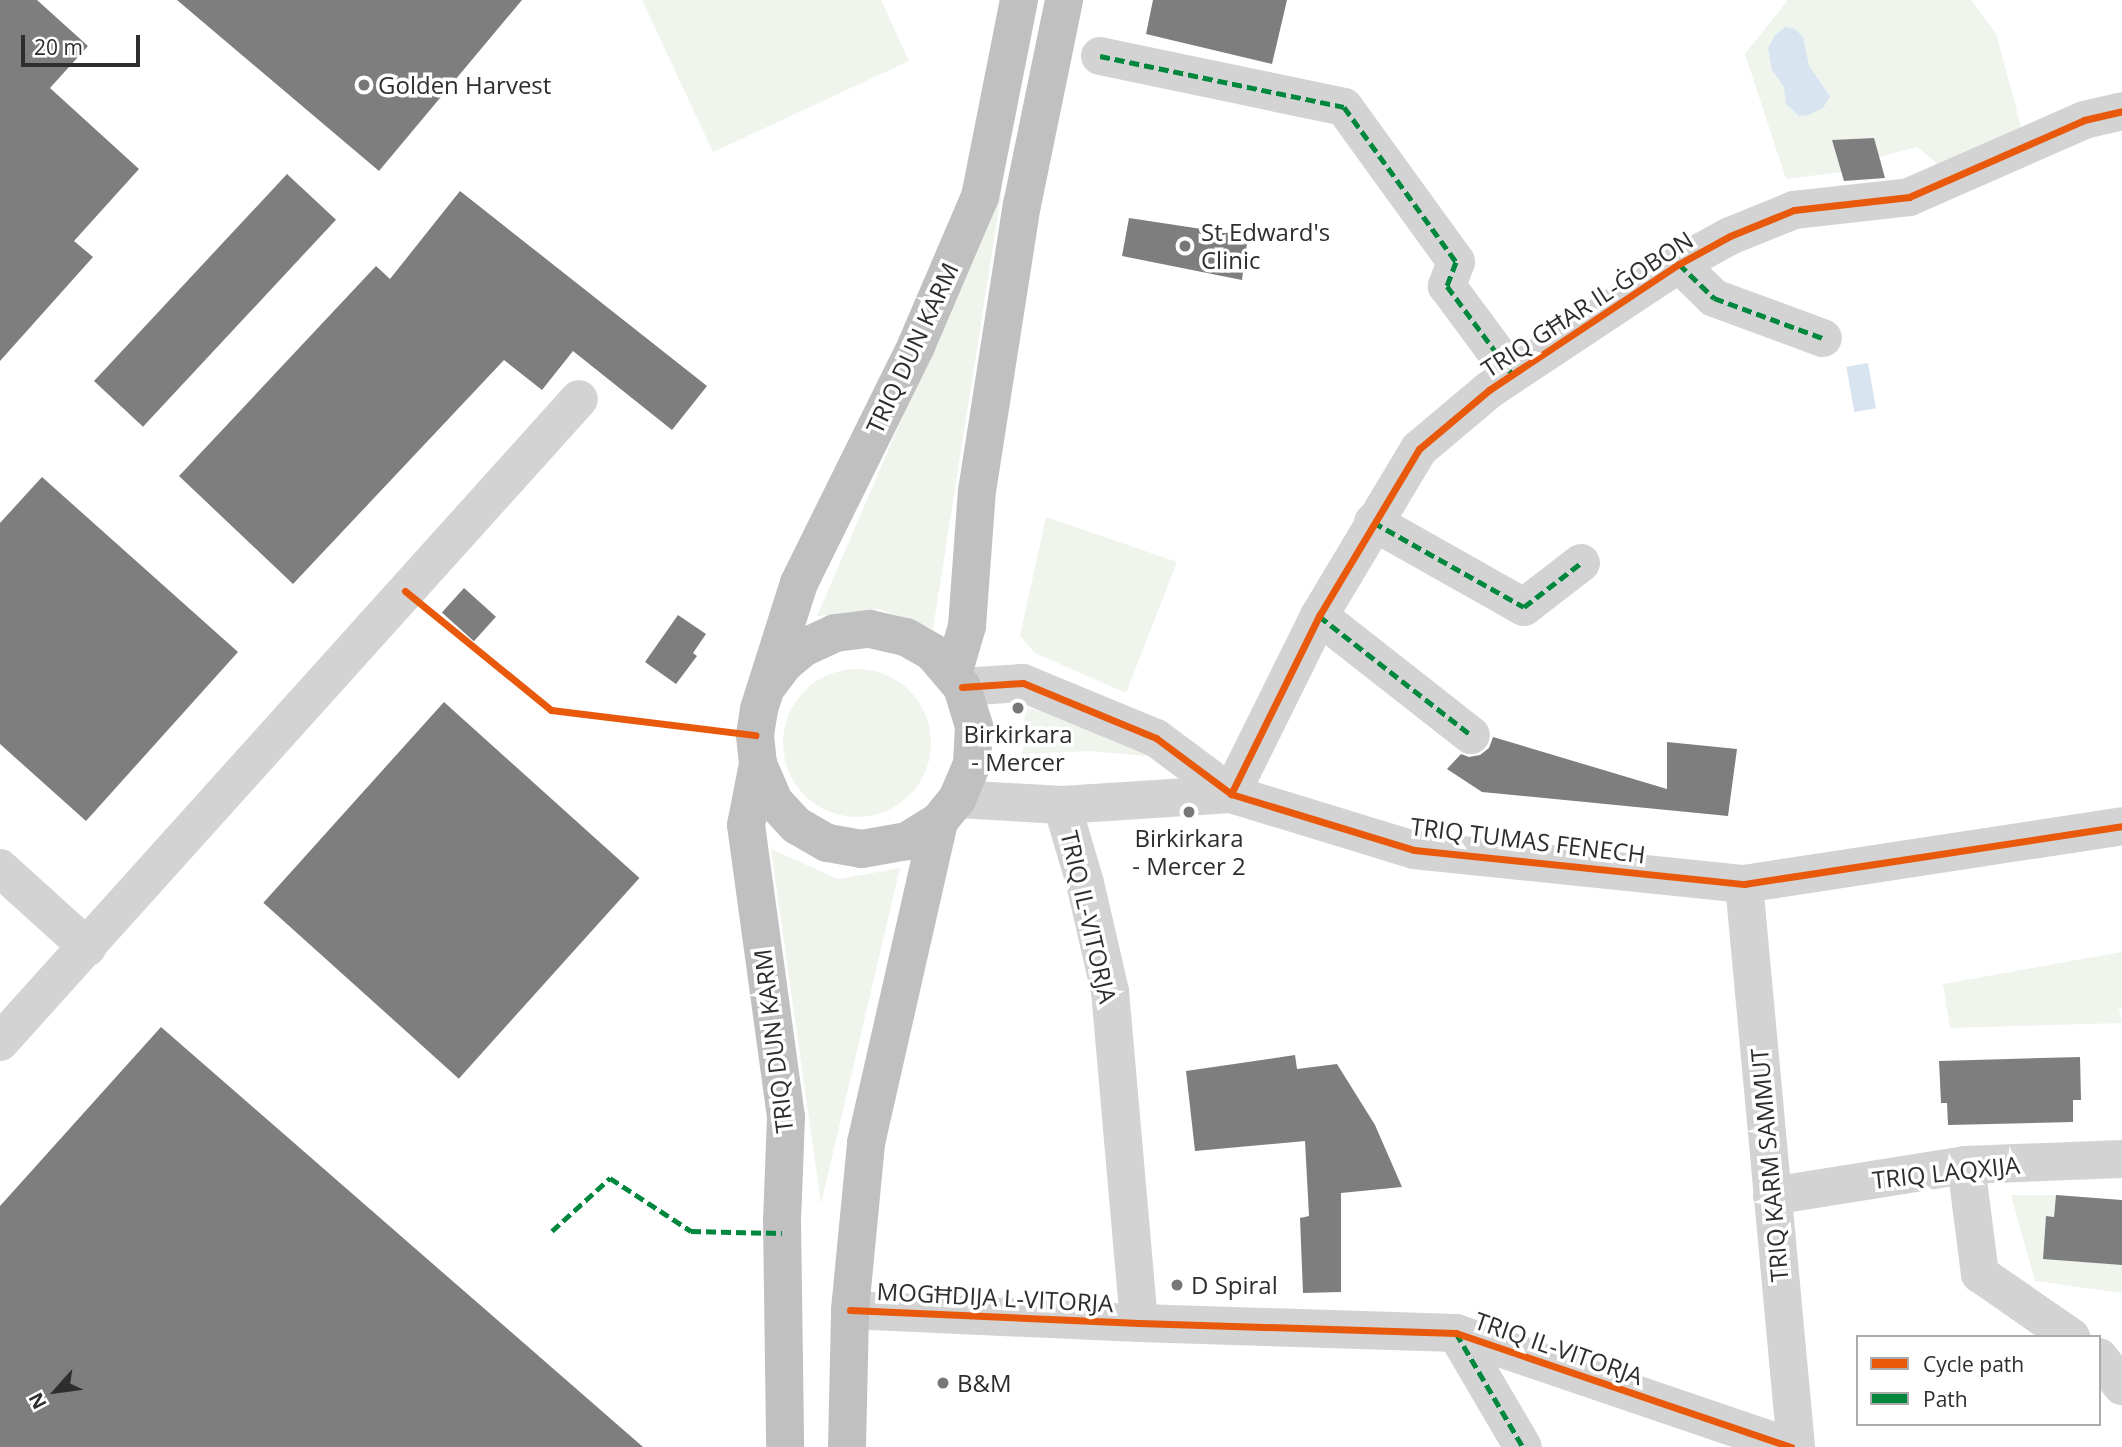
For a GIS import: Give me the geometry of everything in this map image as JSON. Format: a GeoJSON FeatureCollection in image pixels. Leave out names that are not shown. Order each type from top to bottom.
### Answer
{"type":"FeatureCollection","features":[{"type":"Feature","properties":{"kind":"highway","name":"TRIQ DUN KARM"},"geometry":{"type":"LineString","coordinates":[[785,1447],[782,1220],[786,1117],[746,825],[758,764],[755,735],[759,709],[799,583],[916,346],[980,197],[1019,0]]}},
{"type":"Feature","properties":{"kind":"highway"},"geometry":{"type":"LineString","coordinates":[[957,681],[967,626],[977,491],[1022,205],[1064,0]]}},
{"type":"Feature","properties":{"kind":"highway","name":"TRIQ DUN KARM"},"geometry":{"type":"LineString","coordinates":[[769,684],[784,664],[803,648],[835,633],[870,629],[906,637],[932,652],[957,681],[974,726],[972,764],[948,810],[866,1143],[849,1310],[847,1447]]}},
{"type":"Feature","properties":{"kind":"highway","name":"TRIQ DUN KARM"},"geometry":{"type":"LineString","coordinates":[[758,764],[774,801],[797,826],[827,843],[862,849],[885,847],[907,841],[948,810]]}},
{"type":"Feature","properties":{"kind":"street"},"geometry":{"type":"LineString","coordinates":[[1100,56],[1344,107],[1456,262],[1447,286],[1512,374]]}},
{"type":"Feature","properties":{"kind":"street","name":"TRIQ GĦAR IL-ĠOBON"},"geometry":{"type":"LineString","coordinates":[[1231,794],[1319,616],[1419,449],[1512,374],[1679,264],[1730,236],[1794,210],[1909,197],[2084,120],[2122,111]]}},
{"type":"Feature","properties":{"kind":"street"},"geometry":{"type":"LineString","coordinates":[[1679,264],[1714,298],[1823,338]]}},
{"type":"Feature","properties":{"kind":"street"},"geometry":{"type":"LineString","coordinates":[[0,1042],[579,399]]}},
{"type":"Feature","properties":{"kind":"street"},"geometry":{"type":"LineString","coordinates":[[1373,522],[1524,607],[1581,563]]}},
{"type":"Feature","properties":{"kind":"street"},"geometry":{"type":"LineString","coordinates":[[1319,616],[1471,735]]}},
{"type":"Feature","properties":{"kind":"street","name":"TRIQ TUMAS FENECH"},"geometry":{"type":"LineString","coordinates":[[957,681],[1023,683],[1156,738],[1231,794],[1414,849],[1744,884],[2122,826]]}},
{"type":"Feature","properties":{"kind":"street","name":"TRIQ TUMAS FENECH"},"geometry":{"type":"LineString","coordinates":[[948,810],[1231,794]]}},
{"type":"Feature","properties":{"kind":"street","name":"TRIQ IL-VITORJA"},"geometry":{"type":"LineString","coordinates":[[1062,805],[1085,883],[1110,990],[1139,1323],[1456,1333],[1791,1447]]}},
{"type":"Feature","properties":{"kind":"street"},"geometry":{"type":"LineString","coordinates":[[0,868],[87,947]]}},
{"type":"Feature","properties":{"kind":"street","name":"TRIQ KARM SAMMUT"},"geometry":{"type":"LineString","coordinates":[[1744,884],[1796,1447]]}},
{"type":"Feature","properties":{"kind":"street","name":"TRIQ LAQXIJA"},"geometry":{"type":"LineString","coordinates":[[1772,1196],[1966,1165],[2122,1159]]}},
{"type":"Feature","properties":{"kind":"street"},"geometry":{"type":"LineString","coordinates":[[1966,1165],[1980,1274],[2068,1335]]}},
{"type":"Feature","properties":{"kind":"street","name":"MOGĦDIJA L-VITORJA"},"geometry":{"type":"LineString","coordinates":[[849,1310],[1139,1323]]}},
{"type":"Feature","properties":{"kind":"street"},"geometry":{"type":"LineString","coordinates":[[1456,1333],[1523,1447]]}},
{"type":"Feature","properties":{"kind":"street"},"geometry":{"type":"LineString","coordinates":[[2101,1360],[2122,1386]]}},
{"type":"Feature","properties":{"kind":"shaded area"},"geometry":{"type":"Polygon","coordinates":[[[642,0],[881,0],[909,61],[713,152],[642,0]]]}},
{"type":"Feature","properties":{"kind":"shaded area"},"geometry":{"type":"Polygon","coordinates":[[[1788,0],[1971,0],[1996,33],[2023,134],[1944,169],[1917,147],[1879,157],[1873,138],[1832,140],[1841,172],[1786,179],[1745,54],[1788,0]]]}},
{"type":"Feature","properties":{"kind":"shaded area"},"geometry":{"type":"Polygon","coordinates":[[[1785,27],[1795,29],[1803,37],[1809,66],[1830,96],[1823,108],[1809,115],[1799,116],[1786,104],[1784,87],[1772,70],[1768,48],[1775,35],[1785,27]]]}},
{"type":"Feature","properties":{"kind":"shaded area"},"geometry":{"type":"Polygon","coordinates":[[[1003,183],[933,629],[879,609],[817,616],[1003,183]]]}},
{"type":"Feature","properties":{"kind":"shaded area"},"geometry":{"type":"Polygon","coordinates":[[[1868,363],[1876,408],[1854,412],[1846,367],[1868,363]]]}},
{"type":"Feature","properties":{"kind":"shaded area"},"geometry":{"type":"Polygon","coordinates":[[[1046,517],[1177,562],[1126,693],[1035,653],[1020,636],[1046,517]]]}},
{"type":"Feature","properties":{"kind":"shaded area"},"geometry":{"type":"Polygon","coordinates":[[[857,669],[885,674],[910,690],[926,715],[931,743],[926,771],[910,796],[885,812],[857,817],[829,812],[804,796],[788,771],[783,743],[788,715],[804,690],[829,674],[857,669]]]}},
{"type":"Feature","properties":{"kind":"shaded area"},"geometry":{"type":"Polygon","coordinates":[[[1025,707],[1088,723],[1158,757],[1089,751],[1023,754],[1025,707]]]}},
{"type":"Feature","properties":{"kind":"shaded area"},"geometry":{"type":"Polygon","coordinates":[[[771,849],[838,879],[900,868],[821,1204],[771,849]]]}},
{"type":"Feature","properties":{"kind":"shaded area"},"geometry":{"type":"Polygon","coordinates":[[[2122,952],[2122,1008],[2119,1008],[2122,1023],[1950,1028],[1943,984],[2122,952]]]}},
{"type":"Feature","properties":{"kind":"shaded area"},"geometry":{"type":"Polygon","coordinates":[[[2011,1195],[2056,1195],[2054,1217],[2046,1216],[2043,1254],[2122,1263],[2122,1293],[2035,1281],[2011,1195]]]}},
{"type":"Feature","properties":{"kind":"building"},"geometry":{"type":"Polygon","coordinates":[[[0,0],[37,0],[88,46],[50,88],[139,169],[74,241],[93,257],[0,361],[0,0]]]}},
{"type":"Feature","properties":{"kind":"building","name":"Golden Harvest"},"geometry":{"type":"Polygon","coordinates":[[[177,0],[522,0],[379,171],[177,0]]]}},
{"type":"Feature","properties":{"kind":"building"},"geometry":{"type":"Polygon","coordinates":[[[1153,0],[1287,0],[1272,64],[1146,34],[1153,0]]]}},
{"type":"Feature","properties":{"kind":"building"},"geometry":{"type":"Polygon","coordinates":[[[1874,138],[1885,178],[1844,181],[1832,140],[1874,138]]]}},
{"type":"Feature","properties":{"kind":"building"},"geometry":{"type":"Polygon","coordinates":[[[287,174],[336,220],[143,427],[94,381],[287,174]]]}},
{"type":"Feature","properties":{"kind":"building"},"geometry":{"type":"Polygon","coordinates":[[[460,191],[707,386],[672,430],[573,351],[542,390],[504,360],[293,584],[179,476],[376,266],[390,279],[460,191]]]}},
{"type":"Feature","properties":{"kind":"building","name":"St Edward's Clinic"},"geometry":{"type":"Polygon","coordinates":[[[1129,218],[1248,236],[1242,280],[1122,256],[1129,218]]]}},
{"type":"Feature","properties":{"kind":"building"},"geometry":{"type":"Polygon","coordinates":[[[42,477],[238,652],[86,821],[0,744],[0,523],[42,477]]]}},
{"type":"Feature","properties":{"kind":"building"},"geometry":{"type":"Polygon","coordinates":[[[464,588],[496,617],[474,641],[442,613],[464,588]]]}},
{"type":"Feature","properties":{"kind":"building"},"geometry":{"type":"Polygon","coordinates":[[[678,615],[706,634],[693,653],[697,656],[676,684],[645,662],[678,615]]]}},
{"type":"Feature","properties":{"kind":"building"},"geometry":{"type":"Polygon","coordinates":[[[444,702],[639,878],[459,1079],[263,903],[444,702]]]}},
{"type":"Feature","properties":{"kind":"building"},"geometry":{"type":"Polygon","coordinates":[[[1493,737],[1667,789],[1667,742],[1737,749],[1728,816],[1482,792],[1447,769],[1461,754],[1469,757],[1480,755],[1489,748],[1493,737]]]}},
{"type":"Feature","properties":{"kind":"building"},"geometry":{"type":"Polygon","coordinates":[[[161,1027],[643,1447],[0,1447],[0,1206],[161,1027]]]}},
{"type":"Feature","properties":{"kind":"building"},"geometry":{"type":"Polygon","coordinates":[[[1295,1055],[1297,1069],[1337,1064],[1375,1125],[1402,1187],[1341,1193],[1341,1292],[1303,1293],[1300,1218],[1309,1216],[1305,1141],[1195,1151],[1186,1071],[1295,1055]]]}},
{"type":"Feature","properties":{"kind":"building"},"geometry":{"type":"Polygon","coordinates":[[[2080,1057],[2081,1100],[2073,1100],[2073,1122],[1948,1125],[1947,1103],[1941,1103],[1939,1061],[2080,1057]]]}},
{"type":"Feature","properties":{"kind":"building"},"geometry":{"type":"Polygon","coordinates":[[[2056,1195],[2122,1200],[2122,1265],[2043,1259],[2046,1216],[2054,1217],[2056,1195]]]}},
{"type":"Feature","properties":{"kind":"marked path"},"geometry":{"type":"LineString","coordinates":[[1100,56],[1344,107],[1456,262],[1447,286],[1512,374]]}},
{"type":"Feature","properties":{"kind":"marked path"},"geometry":{"type":"LineString","coordinates":[[1679,264],[1714,298],[1823,338]]}},
{"type":"Feature","properties":{"kind":"marked path"},"geometry":{"type":"LineString","coordinates":[[1373,522],[1524,607],[1581,563]]}},
{"type":"Feature","properties":{"kind":"marked path"},"geometry":{"type":"LineString","coordinates":[[1319,616],[1471,735]]}},
{"type":"Feature","properties":{"kind":"marked path"},"geometry":{"type":"LineString","coordinates":[[552,1231],[610,1178],[691,1231],[782,1233]]}},
{"type":"Feature","properties":{"kind":"marked path"},"geometry":{"type":"LineString","coordinates":[[1456,1333],[1523,1447]]}},
{"type":"Feature","properties":{"kind":"cycle path"},"geometry":{"type":"LineString","coordinates":[[1231,794],[1319,616],[1419,449],[1489,390],[1679,264],[1730,236],[1794,210],[1909,197],[2084,120],[2122,111]]}},
{"type":"Feature","properties":{"kind":"cycle path"},"geometry":{"type":"LineString","coordinates":[[405,591],[551,710],[755,735]]}},
{"type":"Feature","properties":{"kind":"cycle path"},"geometry":{"type":"LineString","coordinates":[[962,687],[1023,683],[1156,738],[1231,794],[1414,850],[1744,884],[2122,826]]}},
{"type":"Feature","properties":{"kind":"cycle path"},"geometry":{"type":"LineString","coordinates":[[850,1310],[1456,1333],[1791,1447]]}},
{"type":"Feature","properties":{"kind":"place","name":"Golden Harvest"},"geometry":{"type":"Point","coordinates":[364,85]}},
{"type":"Feature","properties":{"kind":"place","name":"St Edward's Clinic"},"geometry":{"type":"Point","coordinates":[1185,246]}},
{"type":"Feature","properties":{"kind":"place","name":"Birkirkara - Mercer"},"geometry":{"type":"Point","coordinates":[1018,708]}},
{"type":"Feature","properties":{"kind":"place","name":"Birkirkara - Mercer 2"},"geometry":{"type":"Point","coordinates":[1189,812]}},
{"type":"Feature","properties":{"kind":"place","name":"D Spiral"},"geometry":{"type":"Point","coordinates":[1177,1285]}},
{"type":"Feature","properties":{"kind":"place","name":"B&M"},"geometry":{"type":"Point","coordinates":[943,1383]}}]}
